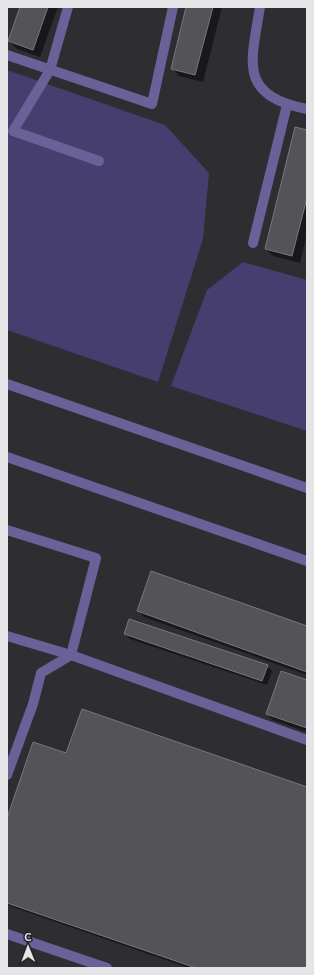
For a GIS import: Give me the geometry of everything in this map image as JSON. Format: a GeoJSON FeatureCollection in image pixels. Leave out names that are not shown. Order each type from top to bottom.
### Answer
{"type":"FeatureCollection","features":[{"type":"Feature","properties":{"kind":"lane"},"geometry":{"type":"LineString","coordinates":[[68,7],[50,70],[13,131],[99,161]]}},
{"type":"Feature","properties":{"kind":"lane"},"geometry":{"type":"LineString","coordinates":[[7,55],[152,104],[173,7]]}},
{"type":"Feature","properties":{"kind":"lane"},"geometry":{"type":"LineString","coordinates":[[260,7],[252,70],[265,94],[287,105],[307,109]]}},
{"type":"Feature","properties":{"kind":"lane"},"geometry":{"type":"LineString","coordinates":[[253,243],[287,105]]}},
{"type":"Feature","properties":{"kind":"lane"},"geometry":{"type":"LineString","coordinates":[[7,384],[307,488]]}},
{"type":"Feature","properties":{"kind":"lane"},"geometry":{"type":"LineString","coordinates":[[7,457],[307,561]]}},
{"type":"Feature","properties":{"kind":"lane"},"geometry":{"type":"LineString","coordinates":[[7,530],[96,558],[71,655],[41,673],[33,704],[7,775]]}},
{"type":"Feature","properties":{"kind":"lane"},"geometry":{"type":"LineString","coordinates":[[7,636],[71,655],[307,740]]}},
{"type":"Feature","properties":{"kind":"lane"},"geometry":{"type":"LineString","coordinates":[[7,934],[107,968]]}},
{"type":"Feature","properties":{"kind":"shaded area"},"geometry":{"type":"Polygon","coordinates":[[[7,70],[165,125],[209,173],[203,239],[158,382],[7,330],[7,70]]]}},
{"type":"Feature","properties":{"kind":"shaded area"},"geometry":{"type":"Polygon","coordinates":[[[243,262],[307,280],[307,431],[171,386],[207,290],[243,262]]]}},
{"type":"Feature","properties":{"kind":"building"},"geometry":{"type":"Polygon","coordinates":[[[20,7],[48,7],[33,50],[8,41],[20,7]]]}},
{"type":"Feature","properties":{"kind":"building"},"geometry":{"type":"Polygon","coordinates":[[[186,7],[213,7],[195,75],[171,69],[186,7]]]}},
{"type":"Feature","properties":{"kind":"building"},"geometry":{"type":"Polygon","coordinates":[[[295,127],[307,130],[307,198],[292,256],[265,249],[295,127]]]}},
{"type":"Feature","properties":{"kind":"building"},"geometry":{"type":"Polygon","coordinates":[[[151,571],[307,626],[307,672],[137,611],[151,571]]]}},
{"type":"Feature","properties":{"kind":"building"},"geometry":{"type":"Polygon","coordinates":[[[129,619],[268,665],[262,681],[124,634],[129,619]]]}},
{"type":"Feature","properties":{"kind":"building"},"geometry":{"type":"Polygon","coordinates":[[[281,671],[307,680],[307,728],[266,714],[281,671]]]}},
{"type":"Feature","properties":{"kind":"building"},"geometry":{"type":"Polygon","coordinates":[[[82,709],[307,787],[307,968],[196,968],[7,903],[7,818],[33,742],[66,753],[82,709]]]}}]}
